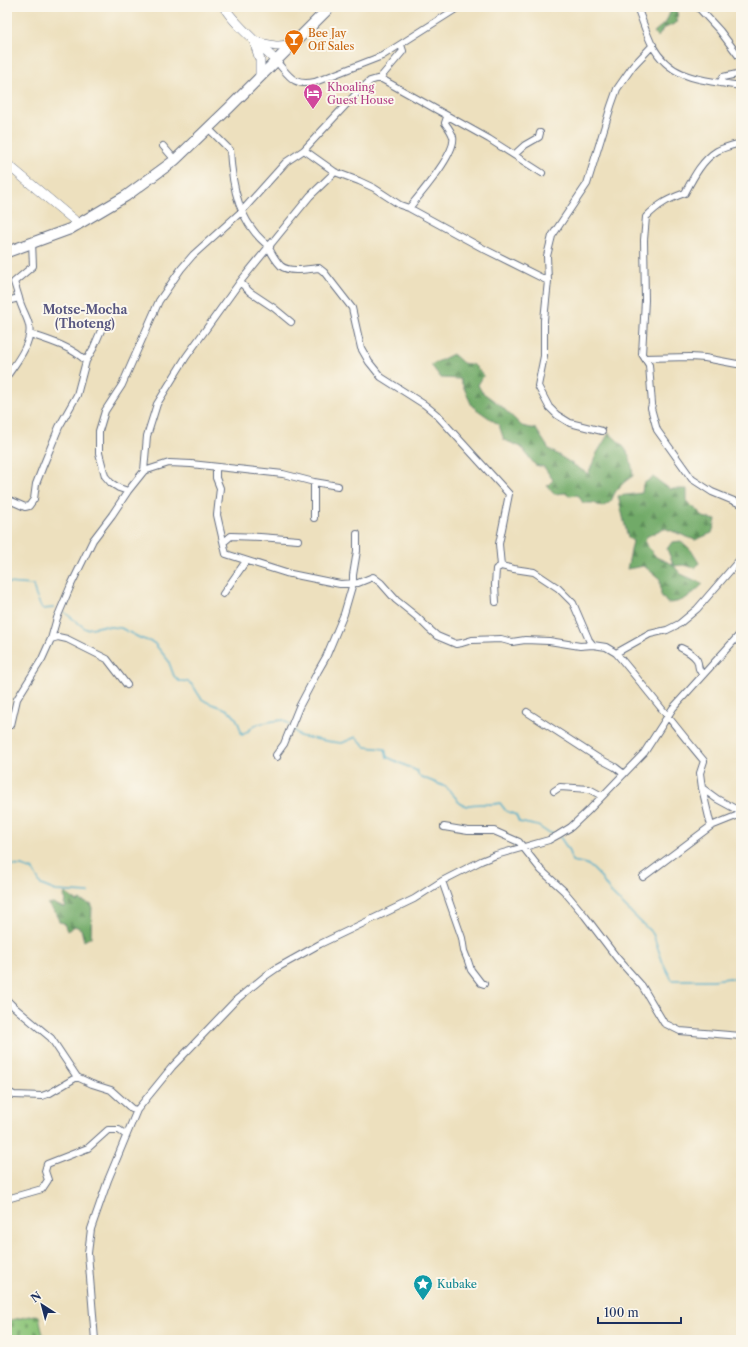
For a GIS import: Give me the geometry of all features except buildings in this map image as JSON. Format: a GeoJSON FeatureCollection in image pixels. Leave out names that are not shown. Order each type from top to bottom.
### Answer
{"type":"FeatureCollection","features":[{"type":"Feature","properties":{"kind":"main road"},"geometry":{"type":"LineString","coordinates":[[224,7],[228,13],[276,61]]}},
{"type":"Feature","properties":{"kind":"main road"},"geometry":{"type":"LineString","coordinates":[[7,252],[78,225],[126,196],[175,160],[330,7]]}},
{"type":"Feature","properties":{"kind":"main road"},"geometry":{"type":"LineString","coordinates":[[254,40],[272,46],[283,47],[294,43]]}},
{"type":"Feature","properties":{"kind":"main road"},"geometry":{"type":"LineString","coordinates":[[254,40],[260,60],[260,77]]}},
{"type":"Feature","properties":{"kind":"main road"},"geometry":{"type":"LineString","coordinates":[[7,164],[78,225]]}},
{"type":"Feature","properties":{"kind":"street"},"geometry":{"type":"LineString","coordinates":[[276,61],[291,78],[300,84],[306,84],[328,78],[382,56],[459,7]]}},
{"type":"Feature","properties":{"kind":"street"},"geometry":{"type":"LineString","coordinates":[[637,7],[653,46],[675,71],[686,76],[741,86]]}},
{"type":"Feature","properties":{"kind":"street"},"geometry":{"type":"LineString","coordinates":[[698,7],[720,30],[741,59]]}},
{"type":"Feature","properties":{"kind":"street"},"geometry":{"type":"LineString","coordinates":[[128,491],[111,483],[105,476],[100,461],[99,431],[105,411],[122,385],[163,295],[181,269],[242,211],[286,162],[304,150],[370,81],[380,78],[403,51],[401,45]]}},
{"type":"Feature","properties":{"kind":"street"},"geometry":{"type":"LineString","coordinates":[[602,431],[570,423],[557,415],[549,407],[538,386],[544,356],[544,320],[548,281],[547,256],[552,236],[587,184],[610,106],[617,89],[633,66],[653,46]]}},
{"type":"Feature","properties":{"kind":"street"},"geometry":{"type":"LineString","coordinates":[[720,82],[723,77],[737,74],[741,71]]}},
{"type":"Feature","properties":{"kind":"street"},"geometry":{"type":"LineString","coordinates":[[380,78],[447,117],[489,139],[542,173]]}},
{"type":"Feature","properties":{"kind":"street"},"geometry":{"type":"LineString","coordinates":[[409,208],[428,185],[452,146],[453,138],[445,123],[447,117]]}},
{"type":"Feature","properties":{"kind":"street"},"geometry":{"type":"LineString","coordinates":[[208,128],[230,150],[231,171],[235,193],[242,211],[259,238],[269,247],[282,267],[295,270],[319,268],[324,272],[352,308],[362,348],[369,362],[382,378],[425,405],[436,414],[509,494],[498,544],[500,566]]}},
{"type":"Feature","properties":{"kind":"street"},"geometry":{"type":"LineString","coordinates":[[514,156],[525,145],[539,137],[540,133]]}},
{"type":"Feature","properties":{"kind":"street"},"geometry":{"type":"LineString","coordinates":[[741,143],[718,151],[708,158],[696,172],[685,193],[666,200],[646,217],[644,240],[645,300],[642,354],[649,365],[651,408],[657,430],[692,479],[712,492],[741,504]]}},
{"type":"Feature","properties":{"kind":"street"},"geometry":{"type":"LineString","coordinates":[[163,146],[175,160]]}},
{"type":"Feature","properties":{"kind":"street"},"geometry":{"type":"LineString","coordinates":[[304,150],[335,172],[374,188],[400,205],[409,208],[486,250],[548,281]]}},
{"type":"Feature","properties":{"kind":"street"},"geometry":{"type":"LineString","coordinates":[[144,471],[147,436],[157,404],[186,357],[240,282],[310,196],[335,172]]}},
{"type":"Feature","properties":{"kind":"street"},"geometry":{"type":"LineString","coordinates":[[7,376],[24,352],[30,334],[29,325],[14,282],[33,266],[32,242]]}},
{"type":"Feature","properties":{"kind":"street"},"geometry":{"type":"LineString","coordinates":[[240,282],[250,292],[271,306],[290,322]]}},
{"type":"Feature","properties":{"kind":"street"},"geometry":{"type":"LineString","coordinates":[[7,301],[19,298]]}},
{"type":"Feature","properties":{"kind":"street"},"geometry":{"type":"LineString","coordinates":[[7,499],[25,507],[29,506],[34,499],[36,484],[43,466],[59,427],[77,395],[86,361],[102,328]]}},
{"type":"Feature","properties":{"kind":"street"},"geometry":{"type":"LineString","coordinates":[[30,334],[62,346],[81,356],[86,361]]}},
{"type":"Feature","properties":{"kind":"street"},"geometry":{"type":"LineString","coordinates":[[645,358],[690,357],[705,358],[737,364],[741,363]]}},
{"type":"Feature","properties":{"kind":"street"},"geometry":{"type":"LineString","coordinates":[[11,725],[17,699],[42,659],[71,585],[93,540],[144,471],[169,463],[283,474],[314,482],[338,486]]}},
{"type":"Feature","properties":{"kind":"street"},"geometry":{"type":"LineString","coordinates":[[216,468],[216,478],[220,488],[217,515],[226,554],[286,573],[340,584],[358,583],[373,577],[381,583],[396,600],[437,636],[456,644],[462,644],[472,640],[501,639],[512,642],[525,640],[549,641],[580,646],[593,644],[606,647],[616,653],[704,761],[700,773],[711,826]]}},
{"type":"Feature","properties":{"kind":"street"},"geometry":{"type":"LineString","coordinates":[[314,482],[314,518]]}},
{"type":"Feature","properties":{"kind":"street"},"geometry":{"type":"LineString","coordinates":[[277,757],[276,755],[284,744],[299,707],[334,642],[353,583],[357,551],[357,534]]}},
{"type":"Feature","properties":{"kind":"street"},"geometry":{"type":"LineString","coordinates":[[224,542],[231,536],[298,540]]}},
{"type":"Feature","properties":{"kind":"street"},"geometry":{"type":"LineString","coordinates":[[616,653],[650,634],[667,630],[679,624],[697,609],[741,558]]}},
{"type":"Feature","properties":{"kind":"street"},"geometry":{"type":"LineString","coordinates":[[223,594],[246,561]]}},
{"type":"Feature","properties":{"kind":"street"},"geometry":{"type":"LineString","coordinates":[[496,602],[496,569],[500,566]]}},
{"type":"Feature","properties":{"kind":"street"},"geometry":{"type":"LineString","coordinates":[[500,566],[534,572],[558,588],[573,603],[584,630],[593,644]]}},
{"type":"Feature","properties":{"kind":"street"},"geometry":{"type":"LineString","coordinates":[[95,1340],[88,1253],[91,1229],[108,1180],[137,1110],[177,1063],[236,1000],[264,977],[320,944],[414,899],[442,881],[481,861],[549,840],[558,835],[584,814],[644,753],[673,708],[741,633]]}},
{"type":"Feature","properties":{"kind":"street"},"geometry":{"type":"LineString","coordinates":[[51,639],[58,637],[67,639],[107,659],[127,685]]}},
{"type":"Feature","properties":{"kind":"street"},"geometry":{"type":"LineString","coordinates":[[681,648],[697,660],[698,669],[703,675]]}},
{"type":"Feature","properties":{"kind":"street"},"geometry":{"type":"LineString","coordinates":[[527,712],[624,774]]}},
{"type":"Feature","properties":{"kind":"street"},"geometry":{"type":"LineString","coordinates":[[554,791],[560,787],[589,789],[602,796]]}},
{"type":"Feature","properties":{"kind":"street"},"geometry":{"type":"LineString","coordinates":[[702,788],[741,813]]}},
{"type":"Feature","properties":{"kind":"street"},"geometry":{"type":"LineString","coordinates":[[643,877],[711,826],[741,813]]}},
{"type":"Feature","properties":{"kind":"street"},"geometry":{"type":"LineString","coordinates":[[444,827],[468,831],[494,831],[519,842],[541,870],[578,907],[617,958],[642,986],[664,1023],[680,1030],[741,1036]]}},
{"type":"Feature","properties":{"kind":"street"},"geometry":{"type":"LineString","coordinates":[[442,881],[462,938],[464,950],[471,970],[481,983],[484,984]]}},
{"type":"Feature","properties":{"kind":"street"},"geometry":{"type":"LineString","coordinates":[[7,1000],[51,1038],[77,1077],[111,1090],[127,1105],[137,1110]]}},
{"type":"Feature","properties":{"kind":"street"},"geometry":{"type":"LineString","coordinates":[[7,1091],[14,1095],[42,1096],[77,1077]]}},
{"type":"Feature","properties":{"kind":"street"},"geometry":{"type":"LineString","coordinates":[[7,1199],[42,1188],[48,1180],[45,1171],[47,1164],[88,1148],[108,1130],[119,1130],[126,1135]]}},
{"type":"Feature","properties":{"kind":"green space"},"geometry":{"type":"Polygon","coordinates":[[[671,10],[676,10],[678,13],[676,23],[663,29],[658,37],[654,32],[666,22],[671,10]]]}},
{"type":"Feature","properties":{"kind":"green space"},"geometry":{"type":"Polygon","coordinates":[[[453,354],[463,363],[474,365],[484,375],[478,385],[482,392],[500,405],[522,426],[536,429],[549,449],[588,474],[597,453],[609,433],[627,451],[631,461],[633,476],[616,491],[610,502],[602,507],[594,503],[583,503],[578,495],[569,496],[565,493],[554,494],[547,486],[553,480],[544,467],[535,465],[521,447],[504,440],[499,425],[472,406],[460,379],[441,378],[431,365],[453,354]]]}},
{"type":"Feature","properties":{"kind":"green space"},"geometry":{"type":"Polygon","coordinates":[[[653,477],[670,489],[687,489],[687,502],[703,517],[716,520],[712,533],[695,540],[664,528],[646,537],[645,543],[656,557],[672,564],[681,574],[703,584],[687,598],[673,603],[667,603],[661,595],[660,579],[644,566],[627,569],[633,541],[628,538],[618,496],[642,493],[643,484],[653,477]]]}},
{"type":"Feature","properties":{"kind":"green space"},"geometry":{"type":"Polygon","coordinates":[[[681,541],[691,550],[699,563],[695,568],[683,565],[674,566],[667,549],[672,542],[681,541]]]}},
{"type":"Feature","properties":{"kind":"green space"},"geometry":{"type":"Polygon","coordinates":[[[65,893],[78,902],[79,900],[92,905],[91,937],[84,941],[81,929],[75,926],[67,931],[64,923],[59,922],[57,914],[47,904],[53,903],[64,908],[66,907],[64,903],[66,901],[64,896],[65,893]]]}},
{"type":"Feature","properties":{"kind":"green space"},"geometry":{"type":"Polygon","coordinates":[[[35,1315],[39,1316],[44,1340],[7,1340],[7,1321],[35,1315]]]}},
{"type":"Feature","properties":{"kind":"waterway"},"geometry":{"type":"LineString","coordinates":[[7,583],[33,585],[42,609],[54,608]]}},
{"type":"Feature","properties":{"kind":"waterway"},"geometry":{"type":"LineString","coordinates":[[64,612],[86,629],[102,626],[121,628],[140,638],[154,643],[168,660],[174,676],[179,681],[186,681],[190,683],[206,702],[223,708],[231,713],[238,721],[242,735],[255,725],[261,723],[284,720],[290,725]]}},
{"type":"Feature","properties":{"kind":"waterway"},"geometry":{"type":"LineString","coordinates":[[293,728],[299,736],[332,742],[342,743],[356,737],[366,747],[385,749],[387,757],[417,771],[419,776],[446,787],[460,804],[467,806],[475,804],[500,803],[506,811],[516,815],[519,822],[538,826],[547,832],[555,834]]}},
{"type":"Feature","properties":{"kind":"waterway"},"geometry":{"type":"LineString","coordinates":[[560,837],[568,849],[572,861],[587,864],[593,869],[611,893],[653,934],[663,963],[672,980],[713,980],[730,978],[741,981]]}},
{"type":"Feature","properties":{"kind":"waterway"},"geometry":{"type":"LineString","coordinates":[[7,865],[22,866],[33,870],[41,885],[56,891],[89,893]]}},
{"type":"Feature","properties":{"kind":"place","name":"Bee Jay Off Sales"},"geometry":{"type":"Point","coordinates":[294,56]}},
{"type":"Feature","properties":{"kind":"place","name":"Khoaling Guest House"},"geometry":{"type":"Point","coordinates":[313,110]}},
{"type":"Feature","properties":{"kind":"place","name":"Kubake"},"geometry":{"type":"Point","coordinates":[423,1301]}},
{"type":"Feature","properties":{"kind":"district","name":"Motse-Mocha (Thoteng)"},"geometry":{"type":"Point","coordinates":[85,316]}}]}
